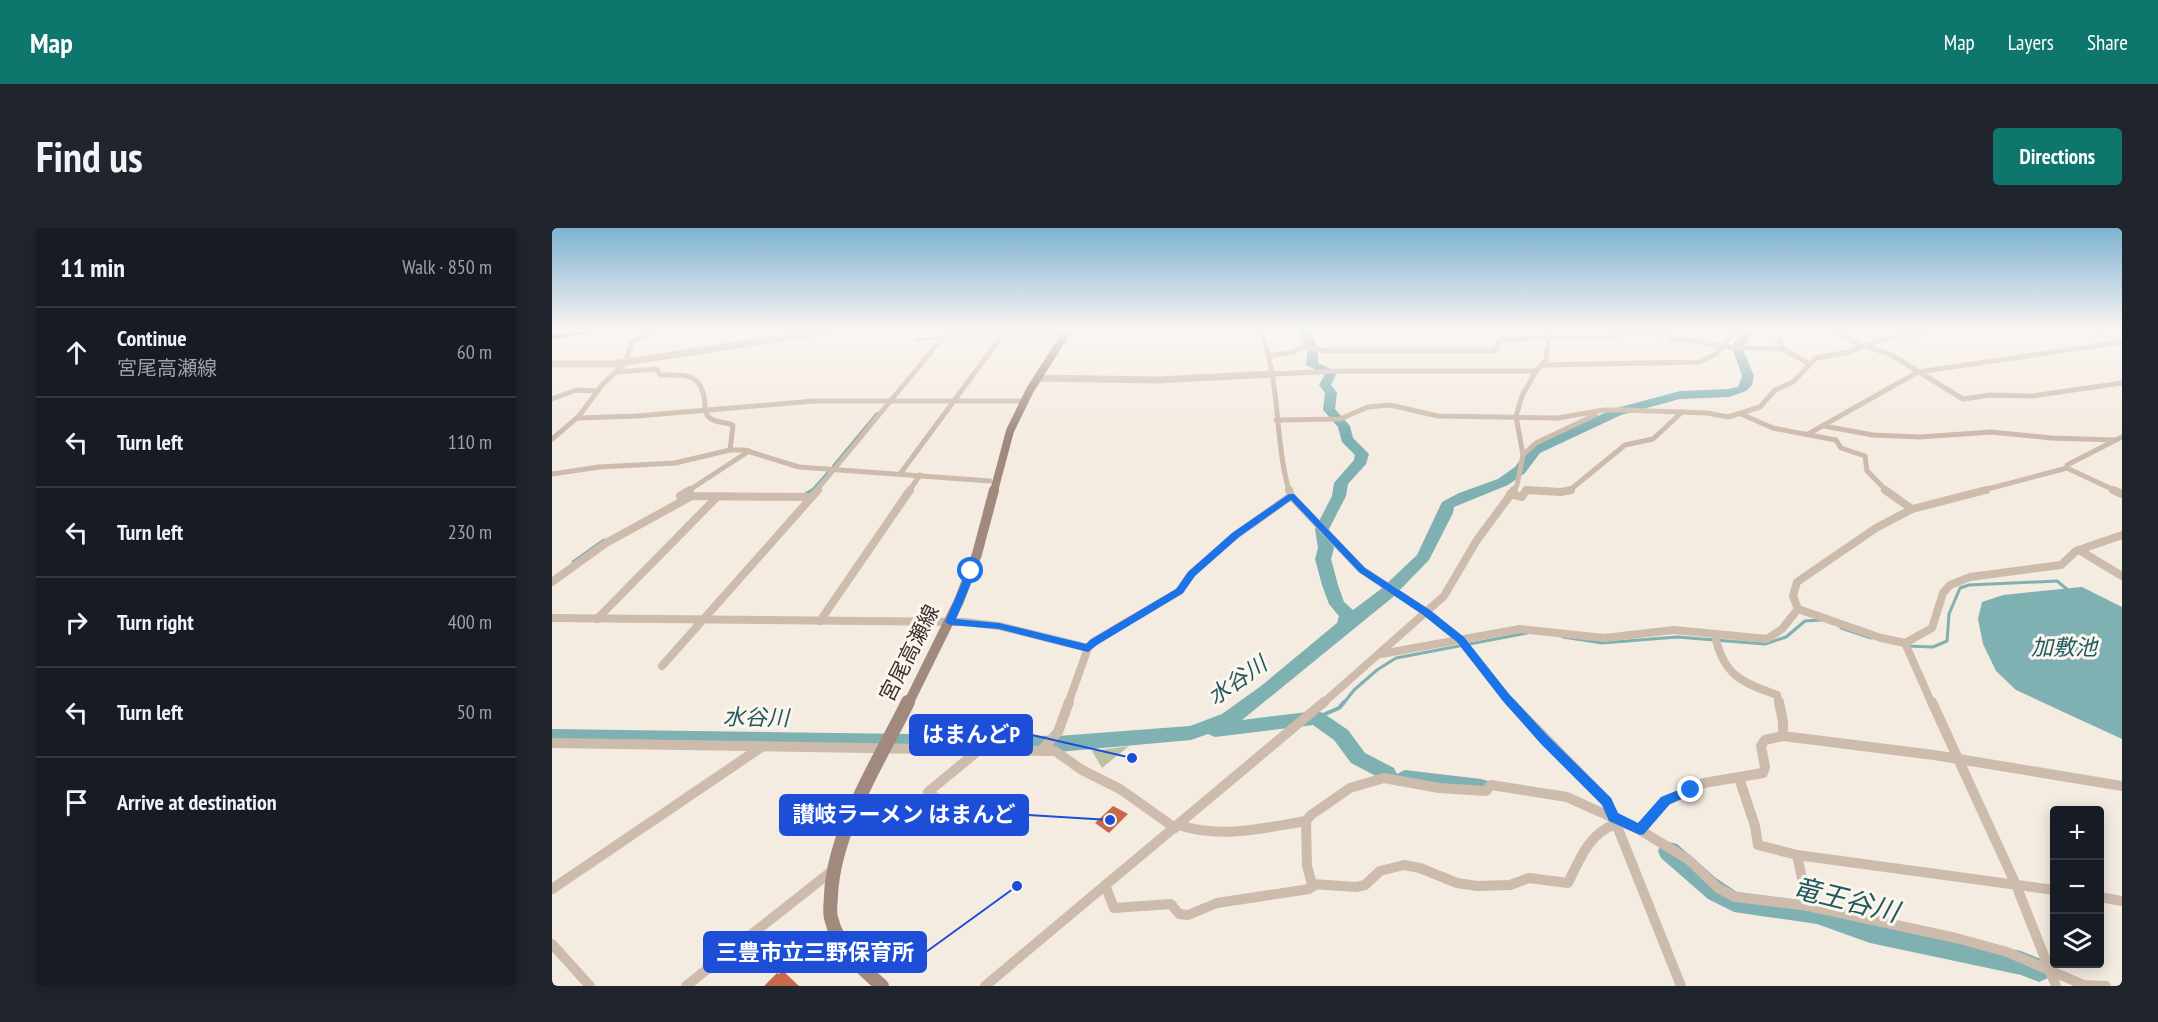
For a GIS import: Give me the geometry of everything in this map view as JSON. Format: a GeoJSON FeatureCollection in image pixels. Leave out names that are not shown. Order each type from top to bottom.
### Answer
{"type":"FeatureCollection","features":[{"type":"Feature","properties":{"kind":"main road","name":"宮尾高瀬線"},"geometry":{"type":"LineString","coordinates":[[882,986],[856,963],[838,937],[830,916],[832,871],[845,830],[950,622],[977,554],[1006,443],[1024,401],[1046,365]]}},
{"type":"Feature","properties":{"kind":"street"},"geometry":{"type":"LineString","coordinates":[[586,365],[606,365]]}},
{"type":"Feature","properties":{"kind":"street"},"geometry":{"type":"LineString","coordinates":[[552,439],[577,418],[622,365]]}},
{"type":"Feature","properties":{"kind":"street"},"geometry":{"type":"LineString","coordinates":[[662,666],[836,468],[920,365]]}},
{"type":"Feature","properties":{"kind":"street"},"geometry":{"type":"LineString","coordinates":[[900,474],[981,365]]}},
{"type":"Feature","properties":{"kind":"street"},"geometry":{"type":"LineString","coordinates":[[1271,365],[1276,420],[1286,480],[1292,496],[1362,570],[1426,612],[1462,642],[1521,714],[1607,801],[1681,986]]}},
{"type":"Feature","properties":{"kind":"street"},"geometry":{"type":"LineString","coordinates":[[985,986],[1300,723],[1444,596],[1477,540],[1517,485],[1523,455],[1516,416],[1522,396],[1542,365]]}},
{"type":"Feature","properties":{"kind":"street"},"geometry":{"type":"LineString","coordinates":[[1276,420],[1340,419],[1368,407],[1390,405],[1438,416],[1558,418],[1604,410],[1707,413],[1728,417],[1766,403],[1766,399],[1775,390],[1793,382],[1809,365]]}},
{"type":"Feature","properties":{"kind":"street"},"geometry":{"type":"LineString","coordinates":[[1908,365],[1963,399],[1990,395],[2032,396],[2122,382]]}},
{"type":"Feature","properties":{"kind":"street"},"geometry":{"type":"LineString","coordinates":[[1808,434],[1918,372],[1963,365]]}},
{"type":"Feature","properties":{"kind":"street"},"geometry":{"type":"LineString","coordinates":[[615,372],[657,369],[660,375],[693,376],[700,382],[705,411],[710,418],[733,425],[730,450]]}},
{"type":"Feature","properties":{"kind":"street"},"geometry":{"type":"LineString","coordinates":[[1038,378],[1158,380],[1337,371],[1536,371]]}},
{"type":"Feature","properties":{"kind":"street"},"geometry":{"type":"LineString","coordinates":[[552,399],[576,390],[598,391]]}},
{"type":"Feature","properties":{"kind":"street"},"geometry":{"type":"LineString","coordinates":[[577,418],[641,417],[812,401],[892,399],[1024,401]]}},
{"type":"Feature","properties":{"kind":"street"},"geometry":{"type":"LineString","coordinates":[[1523,455],[1536,443],[1604,410]]}},
{"type":"Feature","properties":{"kind":"street"},"geometry":{"type":"LineString","coordinates":[[1510,494],[1522,497],[1526,490],[1561,492],[1570,490],[1625,445],[1653,439],[1682,412]]}},
{"type":"Feature","properties":{"kind":"street"},"geometry":{"type":"LineString","coordinates":[[1741,414],[1773,428],[1836,440],[1841,448],[1865,456],[1865,466],[1868,472],[1885,491],[1912,509]]}},
{"type":"Feature","properties":{"kind":"street"},"geometry":{"type":"LineString","coordinates":[[1824,426],[1873,435],[1920,437],[1991,432],[2051,438],[2119,439]]}},
{"type":"Feature","properties":{"kind":"street"},"geometry":{"type":"LineString","coordinates":[[2067,468],[2067,465],[2119,439]]}},
{"type":"Feature","properties":{"kind":"street"},"geometry":{"type":"LineString","coordinates":[[552,474],[599,467],[675,463],[730,450],[749,451],[799,467],[990,481]]}},
{"type":"Feature","properties":{"kind":"street"},"geometry":{"type":"LineString","coordinates":[[749,451],[680,496],[811,497]]}},
{"type":"Feature","properties":{"kind":"street"},"geometry":{"type":"LineString","coordinates":[[2122,494],[2067,468],[1912,509],[1876,528],[1797,582],[1793,596],[1798,609],[1881,638],[1905,643],[1932,628],[1943,593],[1950,585],[1970,577],[2061,565],[2079,550],[2122,535]]}},
{"type":"Feature","properties":{"kind":"street"},"geometry":{"type":"LineString","coordinates":[[820,621],[920,476]]}},
{"type":"Feature","properties":{"kind":"street"},"geometry":{"type":"LineString","coordinates":[[1041,751],[1058,732],[1088,648],[1093,642],[1180,591],[1191,574],[1236,535],[1292,496]]}},
{"type":"Feature","properties":{"kind":"street"},"geometry":{"type":"LineString","coordinates":[[552,582],[606,543],[691,497]]}},
{"type":"Feature","properties":{"kind":"street"},"geometry":{"type":"LineString","coordinates":[[597,620],[717,497]]}},
{"type":"Feature","properties":{"kind":"street"},"geometry":{"type":"LineString","coordinates":[[2079,550],[2122,576]]}},
{"type":"Feature","properties":{"kind":"street"},"geometry":{"type":"LineString","coordinates":[[1379,655],[1462,642],[1520,629],[1604,638],[1674,630],[1715,639],[1767,639],[1782,629],[1798,609]]}},
{"type":"Feature","properties":{"kind":"street"},"geometry":{"type":"LineString","coordinates":[[552,618],[950,622],[999,626],[1088,648]]}},
{"type":"Feature","properties":{"kind":"street"},"geometry":{"type":"LineString","coordinates":[[1715,639],[1723,666],[1735,676],[1777,695],[1783,722],[1783,735]]}},
{"type":"Feature","properties":{"kind":"street"},"geometry":{"type":"LineString","coordinates":[[1905,643],[2016,885],[2052,977]]}},
{"type":"Feature","properties":{"kind":"street"},"geometry":{"type":"LineString","coordinates":[[1640,830],[1666,801],[1704,783],[1763,773],[1765,767],[1761,746],[1765,740],[1783,735],[2122,786]]}},
{"type":"Feature","properties":{"kind":"street"},"geometry":{"type":"LineString","coordinates":[[552,743],[1055,751],[1082,770],[1120,789],[1177,826],[1198,830],[1236,831],[1306,821]]}},
{"type":"Feature","properties":{"kind":"street"},"geometry":{"type":"LineString","coordinates":[[552,889],[764,745]]}},
{"type":"Feature","properties":{"kind":"street"},"geometry":{"type":"LineString","coordinates":[[977,827],[928,792],[979,750]]}},
{"type":"Feature","properties":{"kind":"street"},"geometry":{"type":"LineString","coordinates":[[1615,821],[1590,839],[1568,883],[1529,878],[1510,885],[1477,886],[1457,883],[1420,868],[1404,865],[1380,871],[1365,885],[1356,887],[1315,885],[1312,884],[1308,874],[1306,821],[1311,815],[1350,788],[1384,778],[1439,788],[1486,791],[1491,785],[1568,797],[1615,821],[1640,830],[1689,860],[1718,888],[1735,897],[1808,906],[1956,938],[2007,952],[2052,977],[2106,986]]}},
{"type":"Feature","properties":{"kind":"street"},"geometry":{"type":"LineString","coordinates":[[1739,778],[1758,845],[1797,855],[2050,889]]}},
{"type":"Feature","properties":{"kind":"street"},"geometry":{"type":"LineString","coordinates":[[1797,855],[1808,906]]}},
{"type":"Feature","properties":{"kind":"street"},"geometry":{"type":"LineString","coordinates":[[686,986],[832,871]]}},
{"type":"Feature","properties":{"kind":"street"},"geometry":{"type":"LineString","coordinates":[[1105,885],[1114,908],[1171,904],[1179,914],[1188,915],[1217,903],[1309,890],[1315,885]]}},
{"type":"Feature","properties":{"kind":"street"},"geometry":{"type":"LineString","coordinates":[[2104,898],[2122,901]]}},
{"type":"Feature","properties":{"kind":"street"},"geometry":{"type":"LineString","coordinates":[[552,944],[590,986]]}},
{"type":"Feature","properties":{"kind":"green space"},"geometry":{"type":"Polygon","coordinates":[[[1129,746],[1102,768],[1092,751],[1129,746]]]}},
{"type":"Feature","properties":{"kind":"water","name":"加敷池"},"geometry":{"type":"Polygon","coordinates":[[[2082,587],[2122,607],[2122,739],[2016,690],[1996,671],[1983,644],[1978,619],[1982,602],[2003,595],[2082,587]]]}},
{"type":"Feature","properties":{"kind":"building"},"geometry":{"type":"Polygon","coordinates":[[[1113,806],[1128,814],[1109,833],[1095,823],[1113,806]]]}},
{"type":"Feature","properties":{"kind":"building"},"geometry":{"type":"Polygon","coordinates":[[[783,971],[799,986],[764,986],[777,973],[783,971]]]}},
{"type":"Feature","properties":{"kind":"waterway"},"geometry":{"type":"LineString","coordinates":[[1313,365],[1331,372],[1325,385],[1331,393],[1329,410],[1344,426],[1347,439],[1362,454],[1361,461],[1341,483],[1339,496],[1322,529],[1326,548],[1323,559],[1330,585],[1337,604],[1348,615],[1344,626]]}},
{"type":"Feature","properties":{"kind":"waterway","name":"水谷川"},"geometry":{"type":"LineString","coordinates":[[1344,626],[1387,593],[1424,557],[1446,513],[1447,505],[1464,496],[1503,482],[1520,470],[1535,450],[1617,412],[1680,395],[1729,393],[1742,389],[1746,385],[1748,376],[1744,365]]}},
{"type":"Feature","properties":{"kind":"waterway"},"geometry":{"type":"LineString","coordinates":[[833,466],[877,413]]}},
{"type":"Feature","properties":{"kind":"waterway"},"geometry":{"type":"LineString","coordinates":[[812,490],[829,471]]}},
{"type":"Feature","properties":{"kind":"waterway"},"geometry":{"type":"LineString","coordinates":[[805,494],[812,490]]}},
{"type":"Feature","properties":{"kind":"waterway"},"geometry":{"type":"LineString","coordinates":[[573,562],[604,540]]}},
{"type":"Feature","properties":{"kind":"waterway"},"geometry":{"type":"LineString","coordinates":[[1907,646],[1933,647],[1947,641],[1949,614],[1960,588],[1969,585],[2057,581],[2068,590]]}},
{"type":"Feature","properties":{"kind":"waterway"},"geometry":{"type":"LineString","coordinates":[[1563,637],[1602,643],[1677,637],[1765,644],[1786,637],[1805,621],[1821,620]]}},
{"type":"Feature","properties":{"kind":"waterway","name":"水谷川"},"geometry":{"type":"LineString","coordinates":[[552,736],[1058,744],[1191,733],[1229,719],[1267,691],[1344,626]]}},
{"type":"Feature","properties":{"kind":"waterway"},"geometry":{"type":"LineString","coordinates":[[1841,628],[1871,638]]}},
{"type":"Feature","properties":{"kind":"waterway"},"geometry":{"type":"LineString","coordinates":[[1343,704],[1354,690],[1377,670],[1396,658],[1527,633]]}},
{"type":"Feature","properties":{"kind":"waterway"},"geometry":{"type":"LineString","coordinates":[[1316,718],[1339,708],[1344,702]]}},
{"type":"Feature","properties":{"kind":"waterway","name":"竜王谷川"},"geometry":{"type":"LineString","coordinates":[[1215,730],[1316,718],[1341,735],[1358,758],[1387,774]]}},
{"type":"Feature","properties":{"kind":"waterway","name":"竜王谷川"},"geometry":{"type":"LineString","coordinates":[[1405,778],[1481,787]]}},
{"type":"Feature","properties":{"kind":"waterway","name":"竜王谷川"},"geometry":{"type":"LineString","coordinates":[[1669,851],[1716,892],[1734,902],[1817,913],[1870,932],[2021,963],[2039,970]]}},
{"type":"Feature","properties":{"kind":"place","name":"はまんどP"},"geometry":{"type":"Point","coordinates":[1132,758]}},
{"type":"Feature","properties":{"kind":"place","name":"讃岐ラーメン はまんど"},"geometry":{"type":"Point","coordinates":[1110,820]}},
{"type":"Feature","properties":{"kind":"place","name":"三豊市立三野保育所"},"geometry":{"type":"Point","coordinates":[1017,886]}},
{"type":"Feature","properties":{"kind":"route"},"geometry":{"type":"LineString","coordinates":[[971,571],[950,622],[999,626],[1047,636],[1088,648],[1093,642],[1162,604],[1180,591],[1191,574],[1236,535],[1292,496],[1362,570],[1426,612],[1460,640],[1482,670],[1545,741],[1607,801],[1613,817],[1640,830],[1666,801],[1691,790]]}}]}
